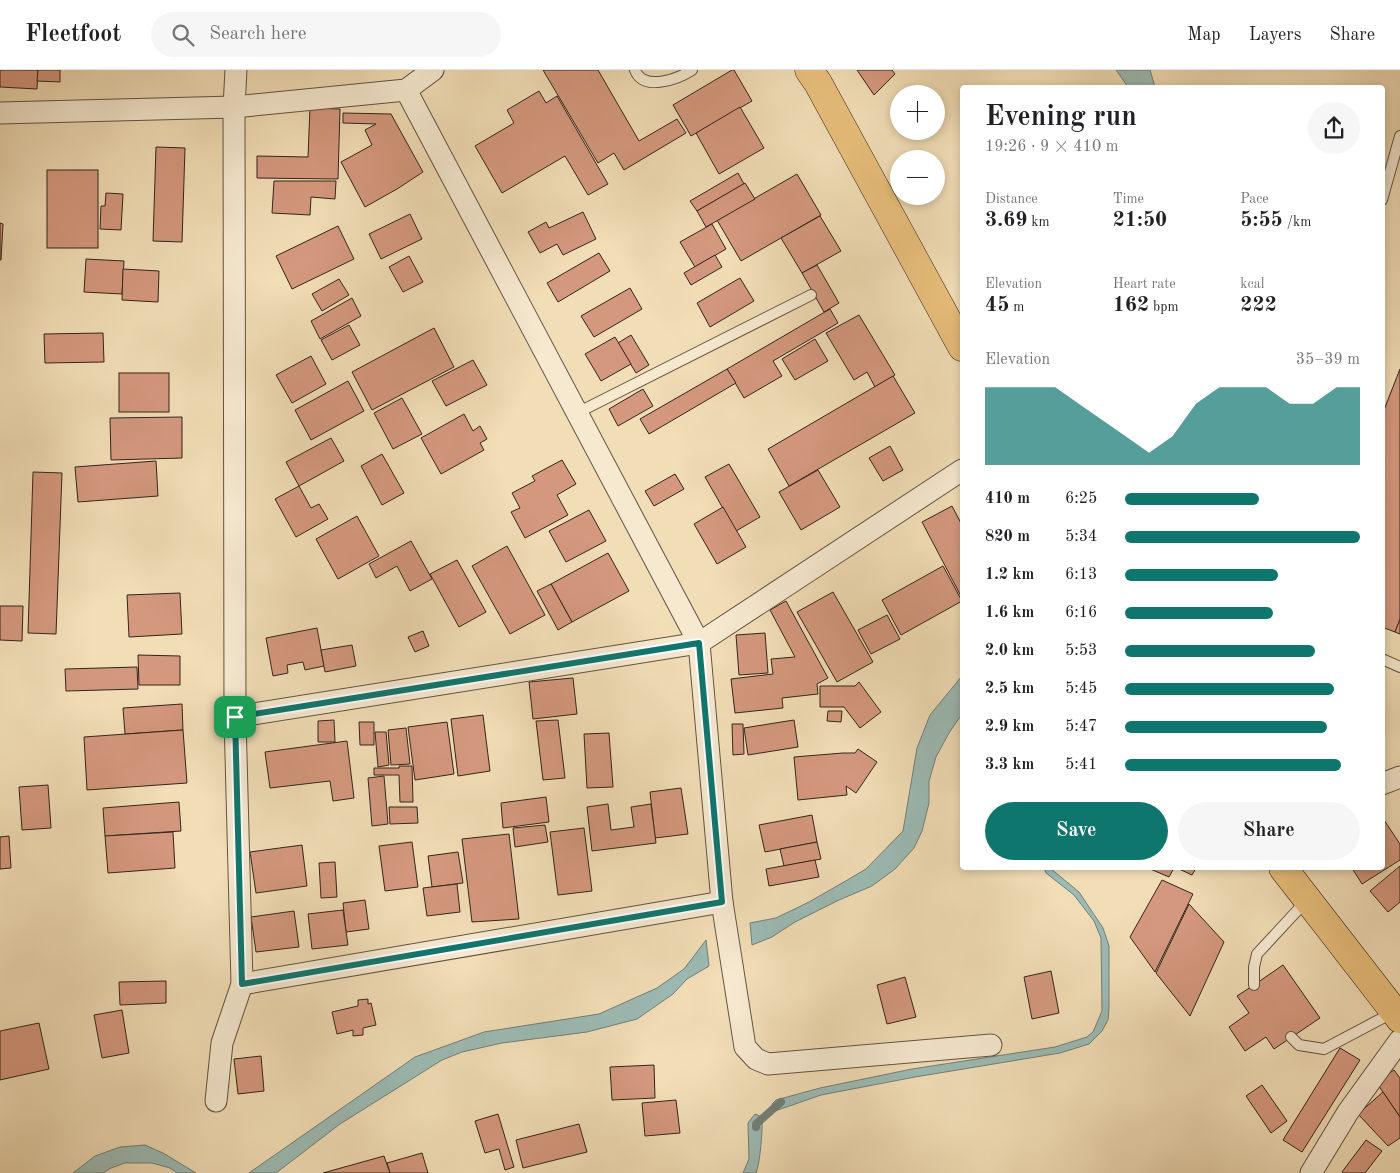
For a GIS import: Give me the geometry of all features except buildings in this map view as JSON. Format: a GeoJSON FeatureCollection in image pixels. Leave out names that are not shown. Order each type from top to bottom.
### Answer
{"type":"FeatureCollection","features":[{"type":"Feature","properties":{"kind":"main road"},"geometry":{"type":"LineString","coordinates":[[817,76],[960,343]]}},
{"type":"Feature","properties":{"kind":"main road"},"geometry":{"type":"LineString","coordinates":[[1285,870],[1397,1016]]}},
{"type":"Feature","properties":{"kind":"street"},"geometry":{"type":"LineString","coordinates":[[216,1101],[222,1043],[242,984],[235,717],[234,108],[236,70]]}},
{"type":"Feature","properties":{"kind":"street"},"geometry":{"type":"LineString","coordinates":[[0,114],[234,108],[406,90],[432,70]]}},
{"type":"Feature","properties":{"kind":"street"},"geometry":{"type":"LineString","coordinates":[[406,90],[699,643],[722,902],[746,1047],[756,1059],[768,1064],[991,1045]]}},
{"type":"Feature","properties":{"kind":"street"},"geometry":{"type":"LineString","coordinates":[[235,717],[699,643],[960,471]]}},
{"type":"Feature","properties":{"kind":"street"},"geometry":{"type":"LineString","coordinates":[[1385,783],[1400,777]]}},
{"type":"Feature","properties":{"kind":"street"},"geometry":{"type":"LineString","coordinates":[[242,984],[722,902]]}},
{"type":"Feature","properties":{"kind":"street"},"geometry":{"type":"LineString","coordinates":[[1311,1173],[1348,1112],[1400,1040]]}},
{"type":"Feature","properties":{"kind":"lane"},"geometry":{"type":"LineString","coordinates":[[635,70],[637,75],[643,80],[659,82],[686,74],[692,70]]}},
{"type":"Feature","properties":{"kind":"lane"},"geometry":{"type":"LineString","coordinates":[[1385,189],[1400,136]]}},
{"type":"Feature","properties":{"kind":"lane"},"geometry":{"type":"LineString","coordinates":[[577,413],[811,295]]}},
{"type":"Feature","properties":{"kind":"lane"},"geometry":{"type":"LineString","coordinates":[[1385,660],[1400,667]]}},
{"type":"Feature","properties":{"kind":"lane"},"geometry":{"type":"LineString","coordinates":[[1254,986],[1254,967],[1257,954],[1308,900]]}},
{"type":"Feature","properties":{"kind":"lane"},"geometry":{"type":"LineString","coordinates":[[1291,1037],[1299,1045],[1324,1049],[1397,1016]]}},
{"type":"Feature","properties":{"kind":"water"},"geometry":{"type":"Polygon","coordinates":[[[1116,70],[1150,70],[1154,85],[1127,85],[1116,70]]]}},
{"type":"Feature","properties":{"kind":"water"},"geometry":{"type":"Polygon","coordinates":[[[960,678],[960,717],[936,757],[929,781],[929,803],[922,831],[914,848],[895,869],[872,886],[839,900],[795,922],[772,937],[752,945],[750,923],[776,918],[809,902],[866,869],[903,831],[917,748],[930,715],[960,678]]]}},
{"type":"Feature","properties":{"kind":"water"},"geometry":{"type":"Polygon","coordinates":[[[1045,870],[1052,870],[1079,892],[1103,928],[1109,946],[1108,1020],[1102,1031],[1089,1044],[1060,1053],[821,1095],[775,1111],[772,1104],[776,1100],[820,1088],[912,1069],[1055,1047],[1087,1037],[1093,1032],[1102,1011],[1101,938],[1094,921],[1074,895],[1045,870]]]}},
{"type":"Feature","properties":{"kind":"water"},"geometry":{"type":"Polygon","coordinates":[[[706,940],[709,966],[687,979],[673,994],[637,1019],[587,1032],[502,1043],[462,1052],[442,1060],[340,1124],[276,1173],[249,1173],[415,1057],[484,1032],[599,1014],[657,988],[684,969],[706,940]]]}},
{"type":"Feature","properties":{"kind":"water"},"geometry":{"type":"Polygon","coordinates":[[[755,1114],[762,1117],[759,1162],[756,1173],[743,1173],[749,1159],[748,1123],[755,1114]]]}},
{"type":"Feature","properties":{"kind":"water"},"geometry":{"type":"Polygon","coordinates":[[[145,1145],[163,1153],[196,1173],[177,1173],[170,1168],[152,1163],[125,1163],[103,1173],[73,1173],[95,1156],[120,1147],[145,1145]]]}},
{"type":"Feature","properties":{"kind":"waterway"},"geometry":{"type":"LineString","coordinates":[[756,1127],[756,1124],[781,1102]]}},
{"type":"Feature","properties":{"kind":"route"},"geometry":{"type":"LineString","coordinates":[[699,643],[722,902],[242,984],[235,717],[699,643]]}}]}
